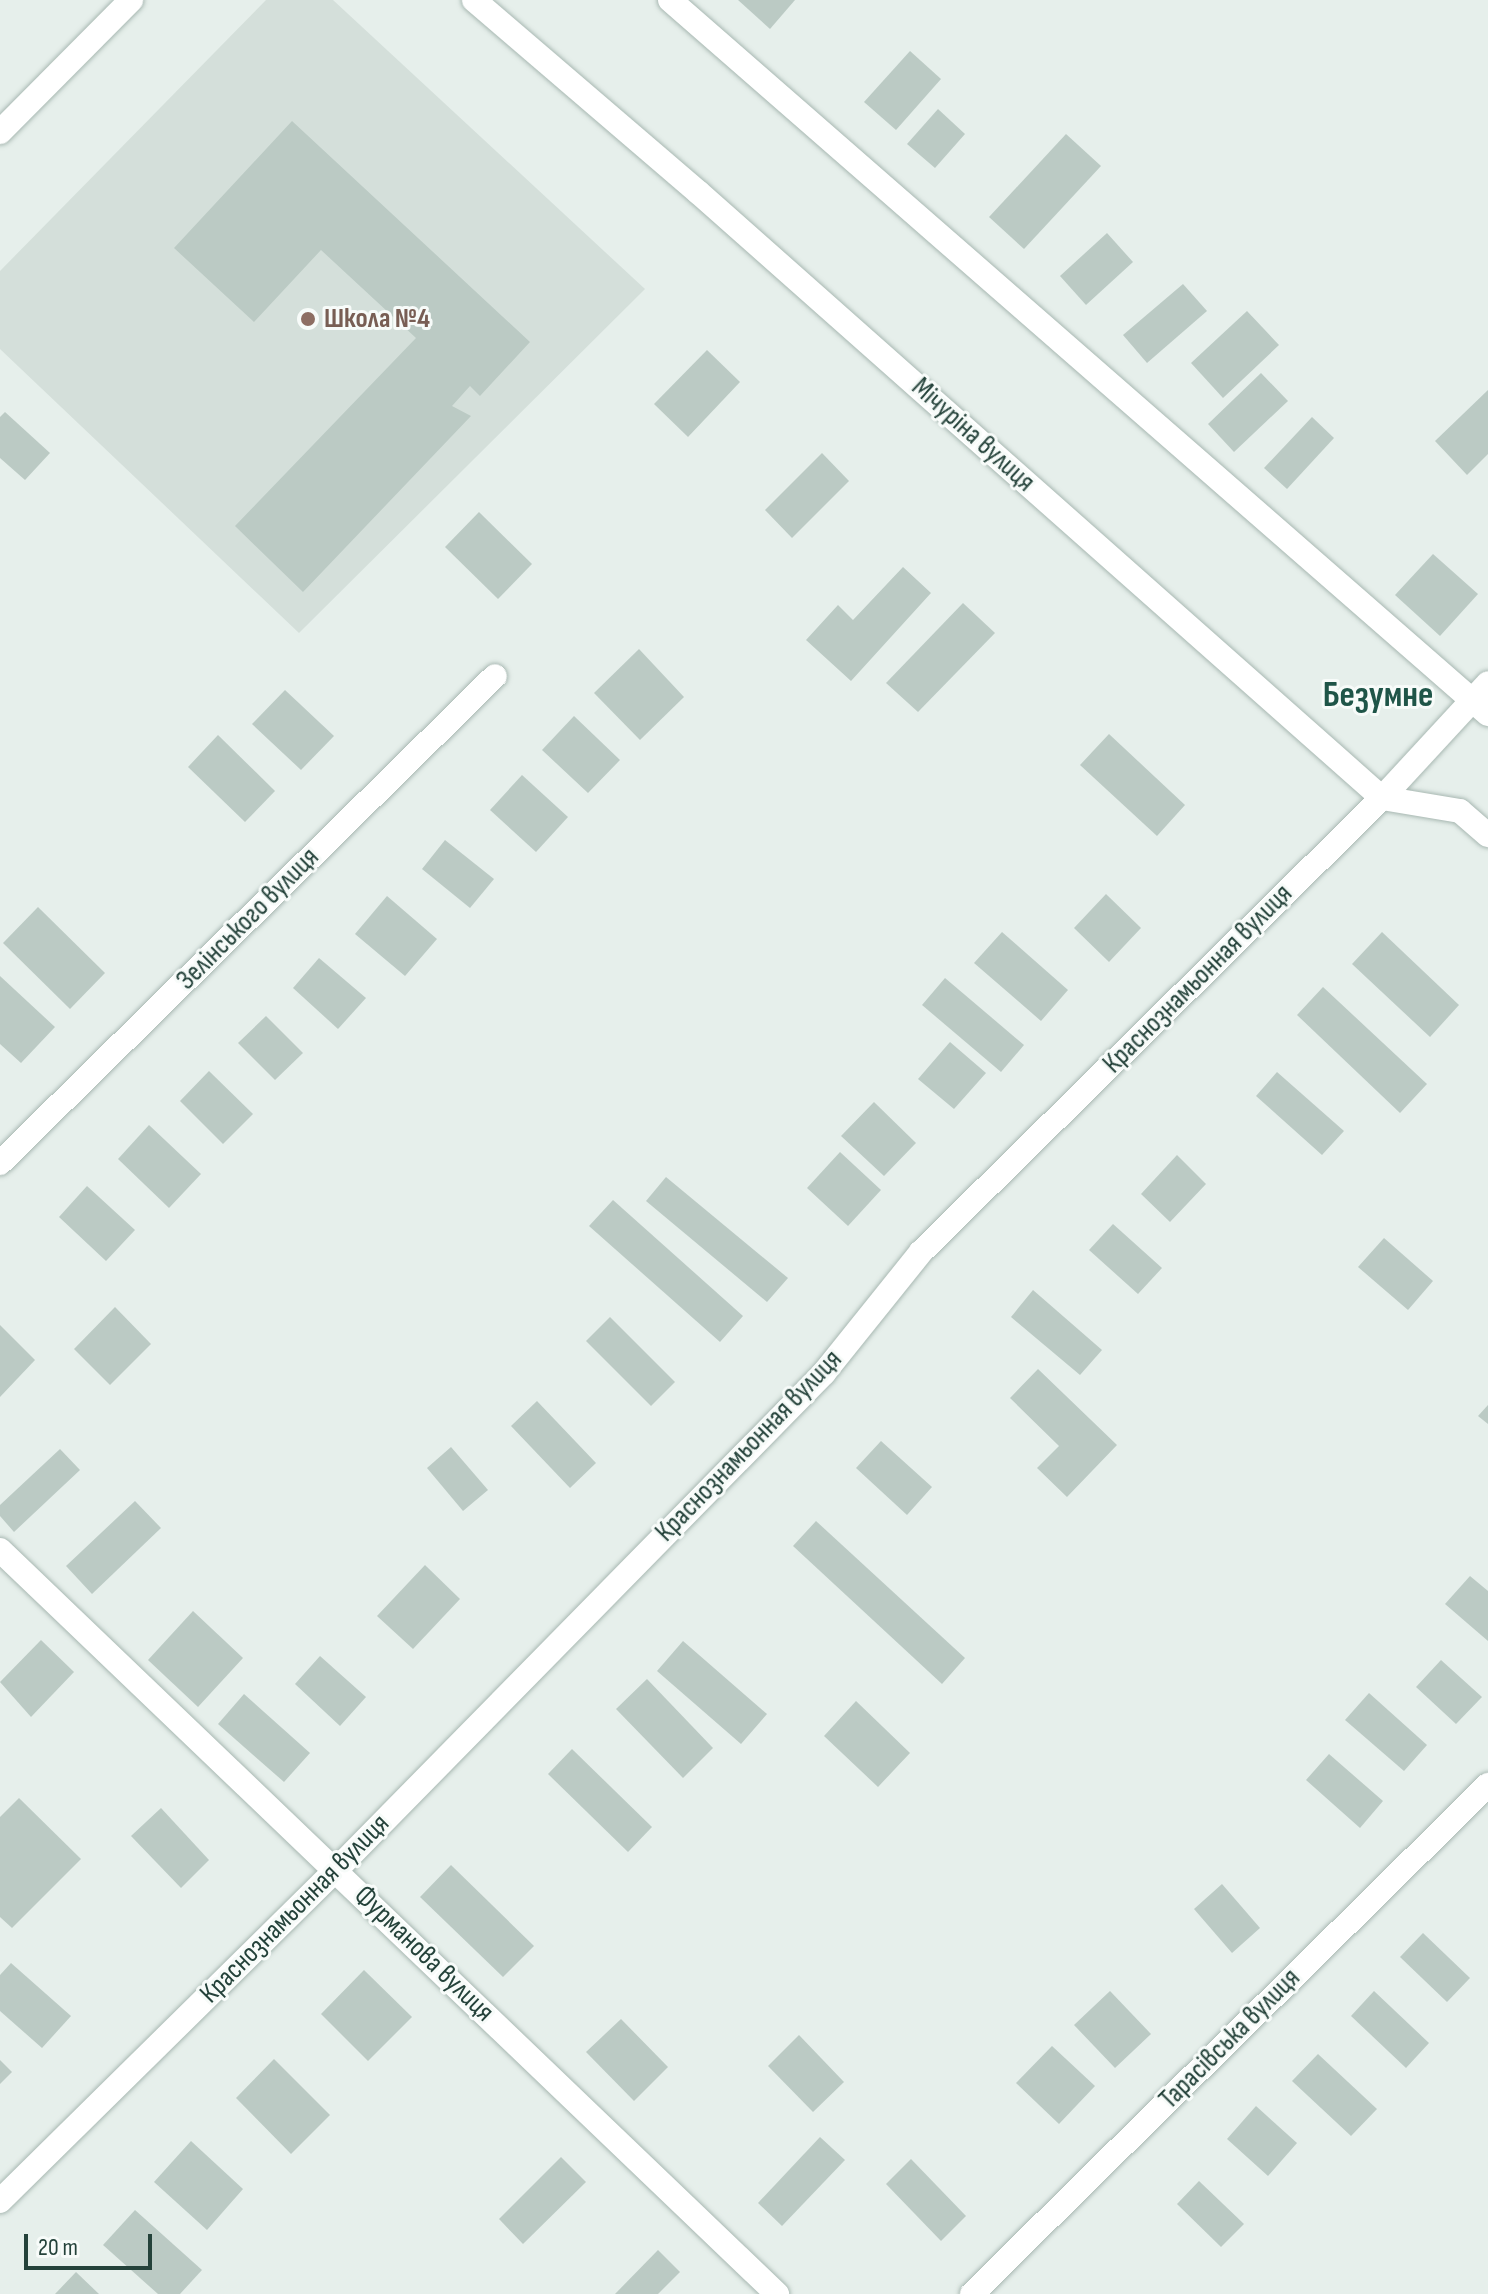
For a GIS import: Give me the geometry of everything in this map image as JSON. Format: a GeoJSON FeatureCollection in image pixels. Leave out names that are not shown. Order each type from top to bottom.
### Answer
{"type":"FeatureCollection","features":[{"type":"Feature","properties":{"kind":"street"},"geometry":{"type":"LineString","coordinates":[[0,132],[131,0]]}},
{"type":"Feature","properties":{"kind":"street","name":"Мічуріна вулиця"},"geometry":{"type":"LineString","coordinates":[[474,0],[698,192],[1382,798]]}},
{"type":"Feature","properties":{"kind":"street"},"geometry":{"type":"LineString","coordinates":[[670,0],[1482,699]]}},
{"type":"Feature","properties":{"kind":"street","name":"Зелінського вулиця"},"geometry":{"type":"LineString","coordinates":[[0,1163],[495,676]]}},
{"type":"Feature","properties":{"kind":"street","name":"Краснознамьонная вулиця"},"geometry":{"type":"LineString","coordinates":[[0,2201],[337,1869],[824,1373],[921,1252],[1482,699]]}},
{"type":"Feature","properties":{"kind":"street"},"geometry":{"type":"LineString","coordinates":[[1382,798],[1460,811],[1488,835]]}},
{"type":"Feature","properties":{"kind":"street","name":"Фурманова вулиця"},"geometry":{"type":"LineString","coordinates":[[0,1550],[337,1869],[777,2294]]}},
{"type":"Feature","properties":{"kind":"street","name":"Тарасівська вулиця"},"geometry":{"type":"LineString","coordinates":[[972,2294],[1488,1785]]}},
{"type":"Feature","properties":{"kind":"shaded area","name":"Школа №4"},"geometry":{"type":"Polygon","coordinates":[[[266,0],[333,0],[645,289],[299,633],[0,349],[0,271],[266,0]]]}},
{"type":"Feature","properties":{"kind":"building"},"geometry":{"type":"Polygon","coordinates":[[[738,0],[795,0],[770,29],[738,0]]]}},
{"type":"Feature","properties":{"kind":"building"},"geometry":{"type":"Polygon","coordinates":[[[910,51],[941,79],[896,130],[864,102],[910,51]]]}},
{"type":"Feature","properties":{"kind":"building"},"geometry":{"type":"Polygon","coordinates":[[[938,109],[965,134],[935,168],[907,144],[938,109]]]}},
{"type":"Feature","properties":{"kind":"building"},"geometry":{"type":"Polygon","coordinates":[[[292,121],[530,342],[480,396],[470,386],[452,406],[471,416],[303,592],[235,526],[416,338],[321,250],[254,322],[174,248],[292,121]]]}},
{"type":"Feature","properties":{"kind":"building"},"geometry":{"type":"Polygon","coordinates":[[[1066,134],[1101,166],[1024,249],[989,217],[1066,134]]]}},
{"type":"Feature","properties":{"kind":"building"},"geometry":{"type":"Polygon","coordinates":[[[1107,233],[1133,262],[1086,305],[1060,276],[1107,233]]]}},
{"type":"Feature","properties":{"kind":"building"},"geometry":{"type":"Polygon","coordinates":[[[1183,284],[1207,311],[1147,363],[1123,335],[1183,284]]]}},
{"type":"Feature","properties":{"kind":"building"},"geometry":{"type":"Polygon","coordinates":[[[1247,311],[1279,345],[1223,398],[1191,363],[1247,311]]]}},
{"type":"Feature","properties":{"kind":"building"},"geometry":{"type":"Polygon","coordinates":[[[707,350],[740,382],[688,437],[654,404],[707,350]]]}},
{"type":"Feature","properties":{"kind":"building"},"geometry":{"type":"Polygon","coordinates":[[[1261,373],[1288,401],[1234,452],[1208,424],[1261,373]]]}},
{"type":"Feature","properties":{"kind":"building"},"geometry":{"type":"Polygon","coordinates":[[[1488,390],[1488,454],[1467,475],[1435,441],[1488,390]]]}},
{"type":"Feature","properties":{"kind":"building"},"geometry":{"type":"Polygon","coordinates":[[[5,412],[50,453],[25,480],[0,458],[0,417],[5,412]]]}},
{"type":"Feature","properties":{"kind":"building"},"geometry":{"type":"Polygon","coordinates":[[[1312,417],[1334,438],[1287,489],[1264,468],[1312,417]]]}},
{"type":"Feature","properties":{"kind":"building"},"geometry":{"type":"Polygon","coordinates":[[[822,453],[849,481],[792,538],[765,510],[822,453]]]}},
{"type":"Feature","properties":{"kind":"building"},"geometry":{"type":"Polygon","coordinates":[[[479,512],[532,564],[498,599],[445,547],[479,512]]]}},
{"type":"Feature","properties":{"kind":"building"},"geometry":{"type":"Polygon","coordinates":[[[1433,554],[1478,594],[1440,636],[1395,595],[1433,554]]]}},
{"type":"Feature","properties":{"kind":"building"},"geometry":{"type":"Polygon","coordinates":[[[903,567],[931,593],[851,681],[806,640],[838,605],[853,620],[903,567]]]}},
{"type":"Feature","properties":{"kind":"building"},"geometry":{"type":"Polygon","coordinates":[[[963,603],[995,633],[918,712],[886,683],[963,603]]]}},
{"type":"Feature","properties":{"kind":"building"},"geometry":{"type":"Polygon","coordinates":[[[639,649],[684,697],[640,740],[594,693],[639,649]]]}},
{"type":"Feature","properties":{"kind":"building"},"geometry":{"type":"Polygon","coordinates":[[[285,690],[334,736],[301,770],[252,724],[285,690]]]}},
{"type":"Feature","properties":{"kind":"building"},"geometry":{"type":"Polygon","coordinates":[[[574,716],[620,760],[588,793],[542,750],[574,716]]]}},
{"type":"Feature","properties":{"kind":"building"},"geometry":{"type":"Polygon","coordinates":[[[1109,734],[1185,805],[1157,836],[1080,765],[1109,734]]]}},
{"type":"Feature","properties":{"kind":"building"},"geometry":{"type":"Polygon","coordinates":[[[218,735],[275,791],[245,822],[188,767],[218,735]]]}},
{"type":"Feature","properties":{"kind":"building"},"geometry":{"type":"Polygon","coordinates":[[[522,775],[568,817],[536,852],[490,810],[522,775]]]}},
{"type":"Feature","properties":{"kind":"building"},"geometry":{"type":"Polygon","coordinates":[[[445,840],[494,879],[470,908],[422,869],[445,840]]]}},
{"type":"Feature","properties":{"kind":"building"},"geometry":{"type":"Polygon","coordinates":[[[1106,894],[1141,928],[1109,962],[1074,928],[1106,894]]]}},
{"type":"Feature","properties":{"kind":"building"},"geometry":{"type":"Polygon","coordinates":[[[387,896],[437,939],[405,976],[355,934],[387,896]]]}},
{"type":"Feature","properties":{"kind":"building"},"geometry":{"type":"Polygon","coordinates":[[[38,907],[105,973],[70,1009],[3,943],[38,907]]]}},
{"type":"Feature","properties":{"kind":"building"},"geometry":{"type":"Polygon","coordinates":[[[1002,932],[1068,990],[1041,1021],[974,963],[1002,932]]]}},
{"type":"Feature","properties":{"kind":"building"},"geometry":{"type":"Polygon","coordinates":[[[1382,932],[1459,1005],[1430,1037],[1352,964],[1382,932]]]}},
{"type":"Feature","properties":{"kind":"building"},"geometry":{"type":"Polygon","coordinates":[[[319,958],[366,998],[338,1029],[293,988],[319,958]]]}},
{"type":"Feature","properties":{"kind":"building"},"geometry":{"type":"Polygon","coordinates":[[[0,976],[55,1027],[21,1063],[0,1044],[0,976]]]}},
{"type":"Feature","properties":{"kind":"building"},"geometry":{"type":"Polygon","coordinates":[[[945,978],[1024,1045],[1001,1072],[922,1005],[945,978]]]}},
{"type":"Feature","properties":{"kind":"building"},"geometry":{"type":"Polygon","coordinates":[[[1323,987],[1427,1084],[1400,1113],[1297,1015],[1323,987]]]}},
{"type":"Feature","properties":{"kind":"building"},"geometry":{"type":"Polygon","coordinates":[[[266,1016],[303,1053],[275,1080],[238,1043],[266,1016]]]}},
{"type":"Feature","properties":{"kind":"building"},"geometry":{"type":"Polygon","coordinates":[[[950,1042],[986,1073],[954,1109],[918,1079],[950,1042]]]}},
{"type":"Feature","properties":{"kind":"building"},"geometry":{"type":"Polygon","coordinates":[[[209,1071],[253,1114],[223,1144],[180,1101],[209,1071]]]}},
{"type":"Feature","properties":{"kind":"building"},"geometry":{"type":"Polygon","coordinates":[[[1277,1072],[1344,1131],[1322,1155],[1256,1096],[1277,1072]]]}},
{"type":"Feature","properties":{"kind":"building"},"geometry":{"type":"Polygon","coordinates":[[[874,1102],[916,1143],[884,1176],[841,1136],[874,1102]]]}},
{"type":"Feature","properties":{"kind":"building"},"geometry":{"type":"Polygon","coordinates":[[[149,1125],[201,1174],[169,1208],[118,1159],[149,1125]]]}},
{"type":"Feature","properties":{"kind":"building"},"geometry":{"type":"Polygon","coordinates":[[[840,1152],[881,1190],[848,1226],[807,1188],[840,1152]]]}},
{"type":"Feature","properties":{"kind":"building"},"geometry":{"type":"Polygon","coordinates":[[[1177,1155],[1206,1184],[1170,1222],[1141,1194],[1177,1155]]]}},
{"type":"Feature","properties":{"kind":"building"},"geometry":{"type":"Polygon","coordinates":[[[666,1177],[788,1278],[767,1302],[646,1201],[666,1177]]]}},
{"type":"Feature","properties":{"kind":"building"},"geometry":{"type":"Polygon","coordinates":[[[87,1186],[135,1230],[106,1261],[59,1217],[87,1186]]]}},
{"type":"Feature","properties":{"kind":"building"},"geometry":{"type":"Polygon","coordinates":[[[613,1200],[743,1316],[720,1342],[589,1226],[613,1200]]]}},
{"type":"Feature","properties":{"kind":"building"},"geometry":{"type":"Polygon","coordinates":[[[1113,1224],[1162,1268],[1138,1294],[1089,1250],[1113,1224]]]}},
{"type":"Feature","properties":{"kind":"building"},"geometry":{"type":"Polygon","coordinates":[[[1384,1238],[1433,1281],[1408,1310],[1358,1267],[1384,1238]]]}},
{"type":"Feature","properties":{"kind":"building"},"geometry":{"type":"Polygon","coordinates":[[[1033,1290],[1102,1350],[1080,1375],[1011,1317],[1033,1290]]]}},
{"type":"Feature","properties":{"kind":"building"},"geometry":{"type":"Polygon","coordinates":[[[115,1307],[151,1344],[110,1385],[74,1349],[115,1307]]]}},
{"type":"Feature","properties":{"kind":"building"},"geometry":{"type":"Polygon","coordinates":[[[610,1317],[675,1382],[651,1406],[586,1341],[610,1317]]]}},
{"type":"Feature","properties":{"kind":"building"},"geometry":{"type":"Polygon","coordinates":[[[0,1325],[35,1360],[0,1397],[0,1325]]]}},
{"type":"Feature","properties":{"kind":"building"},"geometry":{"type":"Polygon","coordinates":[[[1038,1369],[1117,1445],[1067,1497],[1037,1468],[1059,1446],[1010,1398],[1038,1369]]]}},
{"type":"Feature","properties":{"kind":"building"},"geometry":{"type":"Polygon","coordinates":[[[537,1401],[596,1463],[570,1488],[511,1426],[537,1401]]]}},
{"type":"Feature","properties":{"kind":"building"},"geometry":{"type":"Polygon","coordinates":[[[1488,1405],[1488,1424],[1478,1416],[1488,1405]]]}},
{"type":"Feature","properties":{"kind":"building"},"geometry":{"type":"Polygon","coordinates":[[[881,1441],[932,1487],[907,1515],[856,1468],[881,1441]]]}},
{"type":"Feature","properties":{"kind":"building"},"geometry":{"type":"Polygon","coordinates":[[[451,1447],[488,1490],[463,1511],[427,1468],[451,1447]]]}},
{"type":"Feature","properties":{"kind":"building"},"geometry":{"type":"Polygon","coordinates":[[[60,1449],[80,1470],[14,1532],[0,1516],[0,1505],[60,1449]]]}},
{"type":"Feature","properties":{"kind":"building"},"geometry":{"type":"Polygon","coordinates":[[[135,1501],[161,1528],[92,1594],[66,1566],[135,1501]]]}},
{"type":"Feature","properties":{"kind":"building"},"geometry":{"type":"Polygon","coordinates":[[[816,1521],[965,1658],[942,1684],[793,1546],[816,1521]]]}},
{"type":"Feature","properties":{"kind":"building"},"geometry":{"type":"Polygon","coordinates":[[[425,1565],[460,1599],[413,1649],[377,1616],[425,1565]]]}},
{"type":"Feature","properties":{"kind":"building"},"geometry":{"type":"Polygon","coordinates":[[[1470,1576],[1488,1591],[1488,1641],[1445,1604],[1470,1576]]]}},
{"type":"Feature","properties":{"kind":"building"},"geometry":{"type":"Polygon","coordinates":[[[193,1611],[243,1658],[198,1707],[148,1660],[193,1611]]]}},
{"type":"Feature","properties":{"kind":"building"},"geometry":{"type":"Polygon","coordinates":[[[41,1640],[74,1672],[31,1717],[0,1682],[41,1640]]]}},
{"type":"Feature","properties":{"kind":"building"},"geometry":{"type":"Polygon","coordinates":[[[683,1641],[767,1714],[741,1744],[657,1671],[683,1641]]]}},
{"type":"Feature","properties":{"kind":"building"},"geometry":{"type":"Polygon","coordinates":[[[320,1656],[366,1697],[340,1726],[295,1684],[320,1656]]]}},
{"type":"Feature","properties":{"kind":"building"},"geometry":{"type":"Polygon","coordinates":[[[1441,1660],[1482,1697],[1456,1724],[1416,1687],[1441,1660]]]}},
{"type":"Feature","properties":{"kind":"building"},"geometry":{"type":"Polygon","coordinates":[[[647,1679],[713,1748],[683,1778],[616,1709],[647,1679]]]}},
{"type":"Feature","properties":{"kind":"building"},"geometry":{"type":"Polygon","coordinates":[[[1369,1693],[1427,1745],[1404,1771],[1345,1720],[1369,1693]]]}},
{"type":"Feature","properties":{"kind":"building"},"geometry":{"type":"Polygon","coordinates":[[[244,1694],[310,1753],[284,1782],[218,1724],[244,1694]]]}},
{"type":"Feature","properties":{"kind":"building"},"geometry":{"type":"Polygon","coordinates":[[[856,1701],[910,1753],[878,1787],[824,1736],[856,1701]]]}},
{"type":"Feature","properties":{"kind":"building"},"geometry":{"type":"Polygon","coordinates":[[[572,1749],[652,1827],[628,1852],[548,1774],[572,1749]]]}},
{"type":"Feature","properties":{"kind":"building"},"geometry":{"type":"Polygon","coordinates":[[[1329,1754],[1383,1801],[1360,1828],[1306,1780],[1329,1754]]]}},
{"type":"Feature","properties":{"kind":"building"},"geometry":{"type":"Polygon","coordinates":[[[19,1798],[81,1859],[12,1928],[0,1917],[0,1817],[19,1798]]]}},
{"type":"Feature","properties":{"kind":"building"},"geometry":{"type":"Polygon","coordinates":[[[161,1808],[209,1860],[181,1888],[131,1836],[161,1808]]]}},
{"type":"Feature","properties":{"kind":"building"},"geometry":{"type":"Polygon","coordinates":[[[451,1865],[534,1946],[503,1977],[420,1897],[451,1865]]]}},
{"type":"Feature","properties":{"kind":"building"},"geometry":{"type":"Polygon","coordinates":[[[1222,1884],[1260,1928],[1232,1953],[1194,1909],[1222,1884]]]}},
{"type":"Feature","properties":{"kind":"building"},"geometry":{"type":"Polygon","coordinates":[[[1423,1933],[1470,1978],[1447,2002],[1400,1957],[1423,1933]]]}},
{"type":"Feature","properties":{"kind":"building"},"geometry":{"type":"Polygon","coordinates":[[[11,1963],[71,2016],[42,2048],[0,2011],[0,1975],[11,1963]]]}},
{"type":"Feature","properties":{"kind":"building"},"geometry":{"type":"Polygon","coordinates":[[[364,1970],[412,2017],[368,2061],[321,2014],[364,1970]]]}},
{"type":"Feature","properties":{"kind":"building"},"geometry":{"type":"Polygon","coordinates":[[[1110,1991],[1151,2034],[1115,2068],[1074,2025],[1110,1991]]]}},
{"type":"Feature","properties":{"kind":"building"},"geometry":{"type":"Polygon","coordinates":[[[1374,1991],[1429,2043],[1406,2068],[1351,2016],[1374,1991]]]}},
{"type":"Feature","properties":{"kind":"building"},"geometry":{"type":"Polygon","coordinates":[[[621,2019],[668,2067],[634,2101],[586,2052],[621,2019]]]}},
{"type":"Feature","properties":{"kind":"building"},"geometry":{"type":"Polygon","coordinates":[[[799,2035],[844,2082],[813,2112],[768,2066],[799,2035]]]}},
{"type":"Feature","properties":{"kind":"building"},"geometry":{"type":"Polygon","coordinates":[[[1052,2046],[1095,2086],[1059,2124],[1016,2083],[1052,2046]]]}},
{"type":"Feature","properties":{"kind":"building"},"geometry":{"type":"Polygon","coordinates":[[[1318,2054],[1377,2109],[1351,2136],[1292,2081],[1318,2054]]]}},
{"type":"Feature","properties":{"kind":"building"},"geometry":{"type":"Polygon","coordinates":[[[274,2059],[330,2115],[291,2154],[236,2098],[274,2059]]]}},
{"type":"Feature","properties":{"kind":"building"},"geometry":{"type":"Polygon","coordinates":[[[0,2060],[12,2072],[0,2084],[0,2060]]]}},
{"type":"Feature","properties":{"kind":"building"},"geometry":{"type":"Polygon","coordinates":[[[1256,2106],[1297,2143],[1268,2176],[1227,2139],[1256,2106]]]}},
{"type":"Feature","properties":{"kind":"building"},"geometry":{"type":"Polygon","coordinates":[[[820,2137],[845,2160],[782,2226],[758,2203],[820,2137]]]}},
{"type":"Feature","properties":{"kind":"building"},"geometry":{"type":"Polygon","coordinates":[[[191,2141],[243,2189],[207,2230],[154,2182],[191,2141]]]}},
{"type":"Feature","properties":{"kind":"building"},"geometry":{"type":"Polygon","coordinates":[[[561,2157],[586,2182],[523,2244],[499,2219],[561,2157]]]}},
{"type":"Feature","properties":{"kind":"building"},"geometry":{"type":"Polygon","coordinates":[[[911,2159],[966,2216],[941,2241],[886,2184],[911,2159]]]}},
{"type":"Feature","properties":{"kind":"building"},"geometry":{"type":"Polygon","coordinates":[[[1199,2181],[1244,2224],[1221,2247],[1177,2204],[1199,2181]]]}},
{"type":"Feature","properties":{"kind":"building"},"geometry":{"type":"Polygon","coordinates":[[[135,2210],[202,2270],[180,2294],[158,2294],[103,2245],[135,2210]]]}},
{"type":"Feature","properties":{"kind":"building"},"geometry":{"type":"Polygon","coordinates":[[[658,2250],[680,2272],[658,2294],[615,2294],[658,2250]]]}},
{"type":"Feature","properties":{"kind":"building"},"geometry":{"type":"Polygon","coordinates":[[[76,2272],[99,2294],[55,2294],[76,2272]]]}},
{"type":"Feature","properties":{"kind":"place","name":"Школа №4"},"geometry":{"type":"Point","coordinates":[308,319]}},
{"type":"Feature","properties":{"kind":"district","name":"Безумне"},"geometry":{"type":"Point","coordinates":[1378,696]}}]}
